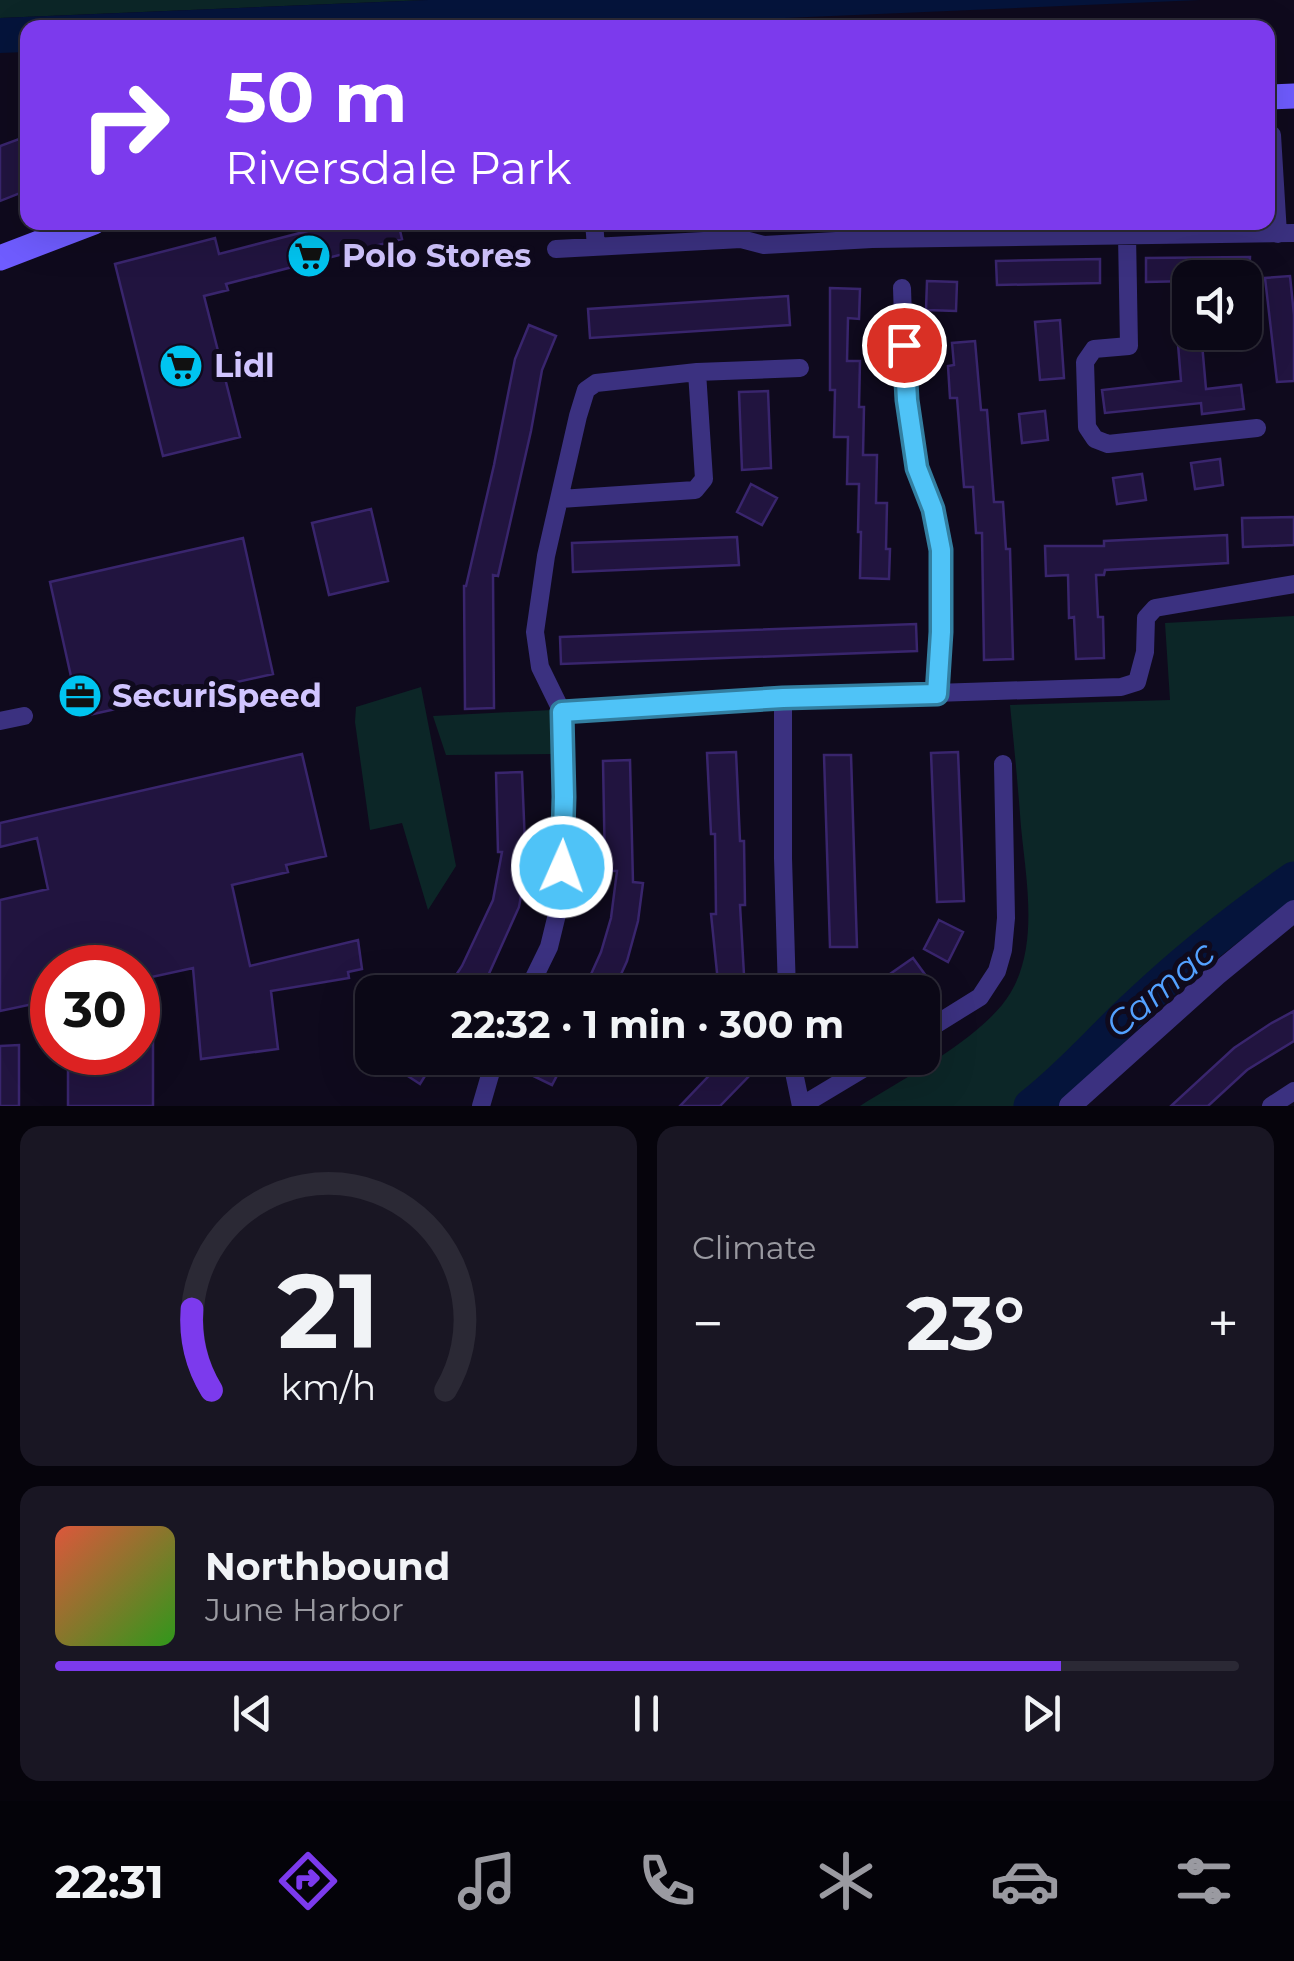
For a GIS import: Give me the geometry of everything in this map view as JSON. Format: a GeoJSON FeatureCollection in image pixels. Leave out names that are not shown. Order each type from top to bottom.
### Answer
{"type":"FeatureCollection","features":[{"type":"Feature","properties":{"kind":"main road"},"geometry":{"type":"LineString","coordinates":[[0,258],[73,230]]}},
{"type":"Feature","properties":{"kind":"street"},"geometry":{"type":"LineString","coordinates":[[1103,230],[1127,235],[1286,233],[1275,156]]}},
{"type":"Feature","properties":{"kind":"street"},"geometry":{"type":"LineString","coordinates":[[595,230],[596,247]]}},
{"type":"Feature","properties":{"kind":"street"},"geometry":{"type":"LineString","coordinates":[[781,230],[782,244]]}},
{"type":"Feature","properties":{"kind":"street"},"geometry":{"type":"LineString","coordinates":[[556,249],[741,239],[764,245],[782,244],[841,232],[1027,230]]}},
{"type":"Feature","properties":{"kind":"street"},"geometry":{"type":"LineString","coordinates":[[1127,235],[1129,346],[1094,349],[1085,362],[1087,427],[1095,439],[1108,444],[1257,428]]}},
{"type":"Feature","properties":{"kind":"street"},"geometry":{"type":"LineString","coordinates":[[902,288],[910,422],[917,468],[933,509],[941,550],[937,694]]}},
{"type":"Feature","properties":{"kind":"street"},"geometry":{"type":"LineString","coordinates":[[535,975],[549,947],[560,902],[564,797],[562,712],[540,667],[534,632],[546,556],[586,390],[596,383],[697,372],[800,368]]}},
{"type":"Feature","properties":{"kind":"street"},"geometry":{"type":"LineString","coordinates":[[560,499],[695,490],[704,479],[697,372]]}},
{"type":"Feature","properties":{"kind":"street"},"geometry":{"type":"LineString","coordinates":[[562,712],[783,698],[1121,686],[1137,682],[1145,652],[1146,618],[1155,608],[1294,584]]}},
{"type":"Feature","properties":{"kind":"street"},"geometry":{"type":"LineString","coordinates":[[783,698],[787,975]]}},
{"type":"Feature","properties":{"kind":"street"},"geometry":{"type":"LineString","coordinates":[[0,721],[24,716]]}},
{"type":"Feature","properties":{"kind":"street"},"geometry":{"type":"LineString","coordinates":[[940,1021],[980,997],[997,972],[1003,950],[1003,764]]}},
{"type":"Feature","properties":{"kind":"street"},"geometry":{"type":"LineString","coordinates":[[1070,1106],[1216,974],[1294,911]]}},
{"type":"Feature","properties":{"kind":"street"},"geometry":{"type":"LineString","coordinates":[[481,1106],[489,1075]]}},
{"type":"Feature","properties":{"kind":"street"},"geometry":{"type":"LineString","coordinates":[[795,1075],[801,1106],[853,1075]]}},
{"type":"Feature","properties":{"kind":"street"},"geometry":{"type":"LineString","coordinates":[[1272,1106],[1294,1091]]}},
{"type":"Feature","properties":{"kind":"green space"},"geometry":{"type":"Polygon","coordinates":[[[0,0],[428,0],[0,18],[0,0]]]}},
{"type":"Feature","properties":{"kind":"green space"},"geometry":{"type":"Polygon","coordinates":[[[1294,616],[1294,870],[1136,998],[1020,1106],[860,1106],[910,1075],[940,1075],[940,1056],[999,1009],[1020,973],[1028,911],[1010,705],[1170,700],[1165,623],[1294,616]]]}},
{"type":"Feature","properties":{"kind":"green space"},"geometry":{"type":"Polygon","coordinates":[[[421,687],[456,866],[428,910],[402,823],[370,830],[355,722],[356,707],[421,687]]]}},
{"type":"Feature","properties":{"kind":"green space"},"geometry":{"type":"Polygon","coordinates":[[[552,710],[553,754],[446,755],[433,716],[552,710]]]}},
{"type":"Feature","properties":{"kind":"water"},"geometry":{"type":"Polygon","coordinates":[[[428,0],[1200,0],[741,20],[20,20],[20,52],[0,53],[0,18],[428,0]]]}},
{"type":"Feature","properties":{"kind":"building"},"geometry":{"type":"Polygon","coordinates":[[[20,141],[20,193],[0,201],[0,146],[20,141]]]}},
{"type":"Feature","properties":{"kind":"building","name":"Lidl"},"geometry":{"type":"Polygon","coordinates":[[[311,230],[400,230],[402,239],[226,284],[228,290],[204,296],[240,437],[163,456],[115,264],[215,238],[219,254],[311,230]]]}},
{"type":"Feature","properties":{"kind":"building"},"geometry":{"type":"Polygon","coordinates":[[[1250,257],[1172,260],[1172,281],[1146,282],[1146,258],[1250,257]]]}},
{"type":"Feature","properties":{"kind":"building"},"geometry":{"type":"Polygon","coordinates":[[[1100,259],[1100,283],[997,285],[996,261],[1100,259]]]}},
{"type":"Feature","properties":{"kind":"building"},"geometry":{"type":"Polygon","coordinates":[[[1290,276],[1294,381],[1277,382],[1265,278],[1290,276]]]}},
{"type":"Feature","properties":{"kind":"building"},"geometry":{"type":"Polygon","coordinates":[[[927,281],[957,282],[956,311],[926,310],[927,281]]]}},
{"type":"Feature","properties":{"kind":"building"},"geometry":{"type":"Polygon","coordinates":[[[830,288],[860,289],[859,319],[848,318],[847,361],[860,361],[863,455],[877,455],[876,503],[887,503],[889,579],[860,578],[859,484],[847,484],[848,437],[834,437],[830,288]]]}},
{"type":"Feature","properties":{"kind":"building"},"geometry":{"type":"Polygon","coordinates":[[[788,296],[790,325],[590,338],[588,309],[788,296]]]}},
{"type":"Feature","properties":{"kind":"building"},"geometry":{"type":"Polygon","coordinates":[[[1060,320],[1064,378],[1040,380],[1035,322],[1060,320]]]}},
{"type":"Feature","properties":{"kind":"building"},"geometry":{"type":"Polygon","coordinates":[[[529,325],[556,336],[542,370],[498,576],[493,575],[494,708],[465,709],[464,586],[515,359],[529,325]]]}},
{"type":"Feature","properties":{"kind":"building"},"geometry":{"type":"Polygon","coordinates":[[[975,341],[981,410],[987,410],[994,502],[1003,502],[1006,549],[1010,549],[1013,659],[984,660],[982,533],[976,533],[973,487],[964,487],[957,398],[950,398],[948,366],[954,365],[952,343],[975,341]]]}},
{"type":"Feature","properties":{"kind":"building"},"geometry":{"type":"Polygon","coordinates":[[[1178,350],[1203,350],[1206,389],[1241,385],[1244,409],[1202,414],[1201,403],[1105,413],[1102,390],[1181,381],[1178,350]]]}},
{"type":"Feature","properties":{"kind":"building"},"geometry":{"type":"Polygon","coordinates":[[[768,391],[771,468],[742,470],[739,392],[768,391]]]}},
{"type":"Feature","properties":{"kind":"building"},"geometry":{"type":"Polygon","coordinates":[[[1045,411],[1048,440],[1022,443],[1019,414],[1045,411]]]}},
{"type":"Feature","properties":{"kind":"building"},"geometry":{"type":"Polygon","coordinates":[[[1220,459],[1223,485],[1195,489],[1191,463],[1220,459]]]}},
{"type":"Feature","properties":{"kind":"building"},"geometry":{"type":"Polygon","coordinates":[[[1142,474],[1146,500],[1117,504],[1113,478],[1142,474]]]}},
{"type":"Feature","properties":{"kind":"building"},"geometry":{"type":"Polygon","coordinates":[[[751,484],[777,498],[762,525],[737,512],[751,484]]]}},
{"type":"Feature","properties":{"kind":"building"},"geometry":{"type":"Polygon","coordinates":[[[371,509],[388,581],[329,595],[312,523],[371,509]]]}},
{"type":"Feature","properties":{"kind":"building"},"geometry":{"type":"Polygon","coordinates":[[[1294,517],[1294,545],[1243,547],[1242,518],[1294,517]]]}},
{"type":"Feature","properties":{"kind":"building"},"geometry":{"type":"Polygon","coordinates":[[[1227,535],[1228,563],[1105,570],[1104,575],[1096,575],[1104,658],[1076,659],[1074,617],[1069,618],[1068,575],[1046,576],[1045,546],[1104,546],[1104,541],[1227,535]]]}},
{"type":"Feature","properties":{"kind":"building"},"geometry":{"type":"Polygon","coordinates":[[[737,537],[739,565],[573,572],[572,543],[737,537]]]}},
{"type":"Feature","properties":{"kind":"building"},"geometry":{"type":"Polygon","coordinates":[[[243,538],[273,674],[80,717],[50,582],[243,538]]]}},
{"type":"Feature","properties":{"kind":"building"},"geometry":{"type":"Polygon","coordinates":[[[916,624],[917,651],[561,664],[560,637],[916,624]]]}},
{"type":"Feature","properties":{"kind":"building"},"geometry":{"type":"Polygon","coordinates":[[[736,752],[740,841],[744,841],[745,905],[740,905],[744,975],[717,975],[711,914],[716,914],[715,834],[711,834],[707,753],[736,752]]]}},
{"type":"Feature","properties":{"kind":"building"},"geometry":{"type":"Polygon","coordinates":[[[958,752],[964,901],[937,902],[931,753],[958,752]]]}},
{"type":"Feature","properties":{"kind":"building"},"geometry":{"type":"Polygon","coordinates":[[[302,754],[326,856],[286,865],[288,872],[232,885],[250,966],[358,940],[362,969],[348,972],[349,978],[271,991],[278,1049],[201,1059],[193,968],[160,975],[160,945],[30,945],[30,1005],[0,1011],[0,900],[48,889],[37,838],[0,847],[0,823],[302,754]]]}},
{"type":"Feature","properties":{"kind":"building"},"geometry":{"type":"Polygon","coordinates":[[[824,755],[851,755],[857,947],[830,947],[824,755]]]}},
{"type":"Feature","properties":{"kind":"building"},"geometry":{"type":"Polygon","coordinates":[[[630,760],[633,882],[643,883],[638,921],[621,975],[591,975],[611,918],[617,871],[605,871],[603,761],[630,760]]]}},
{"type":"Feature","properties":{"kind":"building"},"geometry":{"type":"Polygon","coordinates":[[[522,772],[526,868],[519,907],[488,975],[456,975],[493,900],[502,852],[498,852],[496,773],[522,772]]]}},
{"type":"Feature","properties":{"kind":"building"},"geometry":{"type":"Polygon","coordinates":[[[939,920],[963,932],[948,962],[924,949],[939,920]]]}},
{"type":"Feature","properties":{"kind":"building"},"geometry":{"type":"Polygon","coordinates":[[[913,958],[925,975],[888,975],[913,958]]]}},
{"type":"Feature","properties":{"kind":"building"},"geometry":{"type":"Polygon","coordinates":[[[1294,1011],[1294,1041],[1247,1070],[1208,1106],[1171,1106],[1234,1048],[1294,1011]]]}},
{"type":"Feature","properties":{"kind":"building"},"geometry":{"type":"Polygon","coordinates":[[[19,1045],[19,1106],[0,1106],[0,1046],[19,1045]]]}},
{"type":"Feature","properties":{"kind":"building"},"geometry":{"type":"Polygon","coordinates":[[[68,1075],[153,1075],[153,1106],[68,1106],[68,1075]]]}},
{"type":"Feature","properties":{"kind":"building"},"geometry":{"type":"Polygon","coordinates":[[[406,1075],[426,1075],[420,1084],[406,1075]]]}},
{"type":"Feature","properties":{"kind":"building"},"geometry":{"type":"Polygon","coordinates":[[[531,1075],[557,1075],[552,1085],[531,1075]]]}},
{"type":"Feature","properties":{"kind":"building"},"geometry":{"type":"Polygon","coordinates":[[[710,1075],[750,1075],[720,1106],[680,1106],[710,1075]]]}},
{"type":"Feature","properties":{"kind":"waterway","name":"Camac"},"geometry":{"type":"LineString","coordinates":[[1031,1106],[1175,971],[1294,879]]}},
{"type":"Feature","properties":{"kind":"place","name":"Polo Stores"},"geometry":{"type":"Point","coordinates":[309,256]}},
{"type":"Feature","properties":{"kind":"place","name":"Lidl"},"geometry":{"type":"Point","coordinates":[181,366]}},
{"type":"Feature","properties":{"kind":"place","name":"SecuriSpeed"},"geometry":{"type":"Point","coordinates":[80,696]}},
{"type":"Feature","properties":{"kind":"route"},"geometry":{"type":"LineString","coordinates":[[562,867],[562,712],[783,698],[937,694],[941,550],[933,509],[917,468],[904,345]]}}]}
